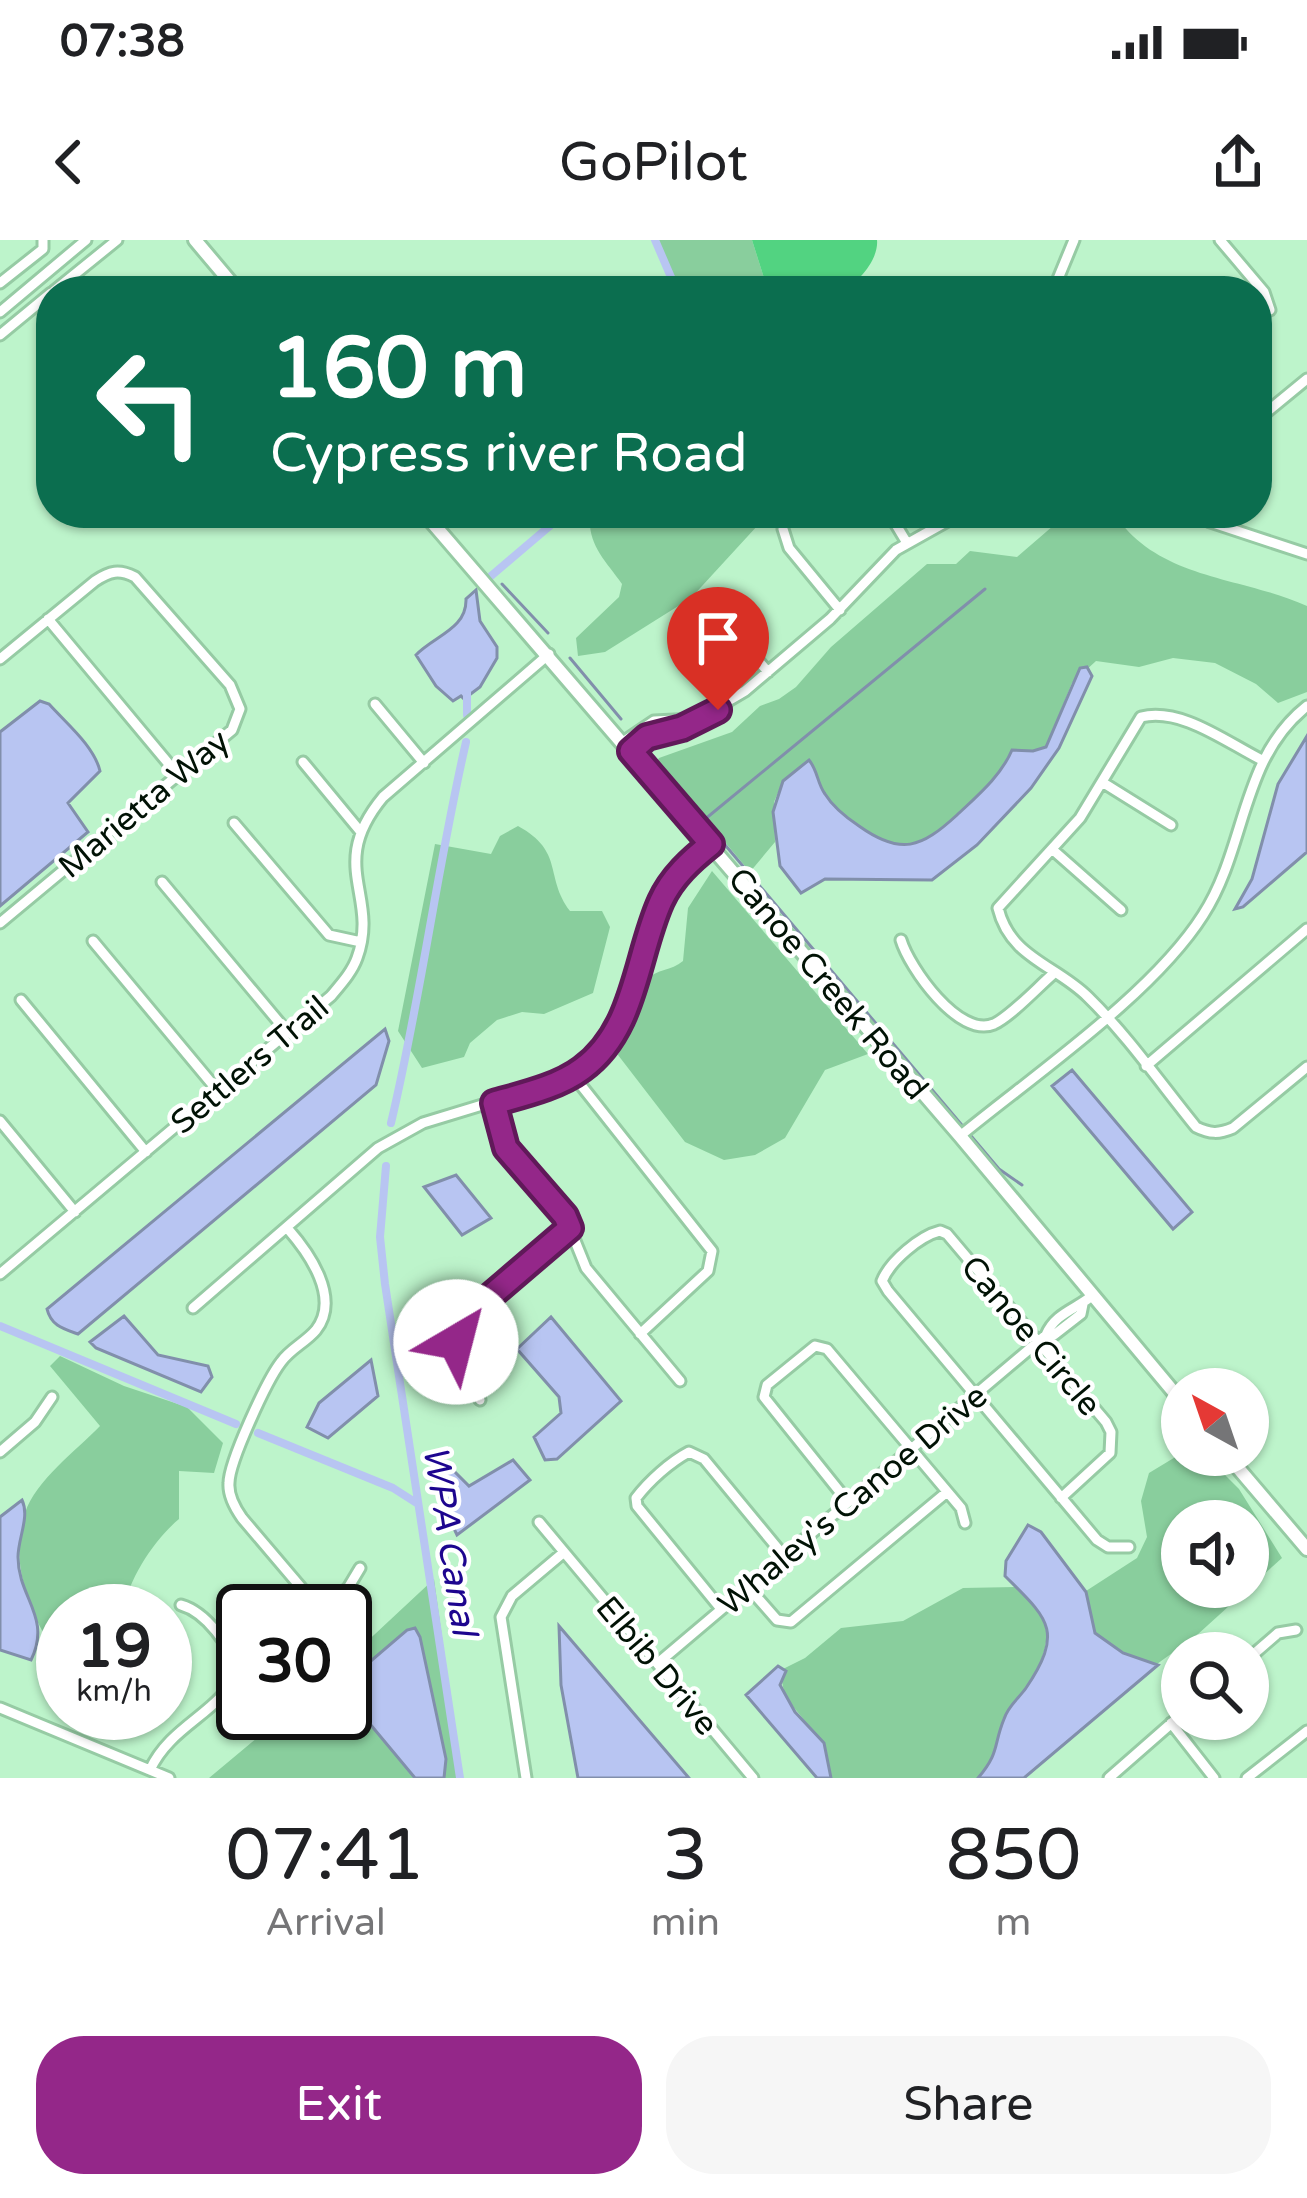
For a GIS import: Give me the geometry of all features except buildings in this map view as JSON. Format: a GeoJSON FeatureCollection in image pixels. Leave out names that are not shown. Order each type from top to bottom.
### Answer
{"type":"FeatureCollection","features":[{"type":"Feature","properties":{"kind":"main road"},"geometry":{"type":"LineString","coordinates":[[195,240],[225,276]]}},
{"type":"Feature","properties":{"kind":"main road","name":"Canoe Creek Road"},"geometry":{"type":"LineString","coordinates":[[437,528],[960,1136],[1088,1300],[1161,1379]]}},
{"type":"Feature","properties":{"kind":"main road"},"geometry":{"type":"LineString","coordinates":[[1245,1476],[1307,1549]]}},
{"type":"Feature","properties":{"kind":"street"},"geometry":{"type":"LineString","coordinates":[[0,283],[43,249],[43,240]]}},
{"type":"Feature","properties":{"kind":"street"},"geometry":{"type":"LineString","coordinates":[[42,276],[86,240]]}},
{"type":"Feature","properties":{"kind":"street"},"geometry":{"type":"LineString","coordinates":[[72,276],[117,240]]}},
{"type":"Feature","properties":{"kind":"street"},"geometry":{"type":"LineString","coordinates":[[1059,276],[1074,240]]}},
{"type":"Feature","properties":{"kind":"street"},"geometry":{"type":"LineString","coordinates":[[1220,240],[1250,276]]}},
{"type":"Feature","properties":{"kind":"street"},"geometry":{"type":"LineString","coordinates":[[0,311],[36,281]]}},
{"type":"Feature","properties":{"kind":"street"},"geometry":{"type":"LineString","coordinates":[[0,335],[36,305]]}},
{"type":"Feature","properties":{"kind":"street"},"geometry":{"type":"LineString","coordinates":[[1272,408],[1307,379]]}},
{"type":"Feature","properties":{"kind":"street"},"geometry":{"type":"LineString","coordinates":[[898,528],[907,543]]}},
{"type":"Feature","properties":{"kind":"street"},"geometry":{"type":"LineString","coordinates":[[627,746],[718,710],[840,610],[907,543],[934,528]]}},
{"type":"Feature","properties":{"kind":"street"},"geometry":{"type":"LineString","coordinates":[[1228,528],[1307,554]]}},
{"type":"Feature","properties":{"kind":"street"},"geometry":{"type":"LineString","coordinates":[[784,529],[789,548],[840,610]]}},
{"type":"Feature","properties":{"kind":"street","name":"Marietta Way"},"geometry":{"type":"LineString","coordinates":[[0,659],[95,581],[109,572],[123,571],[135,577],[230,685],[237,695],[239,717],[232,730],[0,923]]}},
{"type":"Feature","properties":{"kind":"street"},"geometry":{"type":"LineString","coordinates":[[709,616],[725,622],[768,672]]}},
{"type":"Feature","properties":{"kind":"street"},"geometry":{"type":"LineString","coordinates":[[49,619],[178,775]]}},
{"type":"Feature","properties":{"kind":"street"},"geometry":{"type":"LineString","coordinates":[[234,823],[328,935],[361,942],[353,869],[360,831],[383,797],[549,654]]}},
{"type":"Feature","properties":{"kind":"street"},"geometry":{"type":"LineString","coordinates":[[375,704],[424,763]]}},
{"type":"Feature","properties":{"kind":"street"},"geometry":{"type":"LineString","coordinates":[[960,1136],[1150,979],[1202,916],[1222,880],[1262,760],[1286,722],[1307,706]]}},
{"type":"Feature","properties":{"kind":"street"},"geometry":{"type":"LineString","coordinates":[[1262,760],[1174,716],[1141,717],[1080,818],[998,908],[1009,937],[1053,974],[1071,982],[1106,1016],[1196,1126],[1220,1134],[1233,1128],[1307,1067]]}},
{"type":"Feature","properties":{"kind":"street"},"geometry":{"type":"LineString","coordinates":[[303,762],[360,831]]}},
{"type":"Feature","properties":{"kind":"street"},"geometry":{"type":"LineString","coordinates":[[1102,782],[1171,825]]}},
{"type":"Feature","properties":{"kind":"street"},"geometry":{"type":"LineString","coordinates":[[194,1308],[378,1148],[423,1124],[573,1075],[598,1053],[627,1009],[668,890],[711,844]]}},
{"type":"Feature","properties":{"kind":"street"},"geometry":{"type":"LineString","coordinates":[[1053,850],[1120,910]]}},
{"type":"Feature","properties":{"kind":"street"},"geometry":{"type":"LineString","coordinates":[[162,882],[288,1033]]}},
{"type":"Feature","properties":{"kind":"street"},"geometry":{"type":"LineString","coordinates":[[1146,1066],[1307,929]]}},
{"type":"Feature","properties":{"kind":"street"},"geometry":{"type":"LineString","coordinates":[[901,940],[907,958],[945,1005],[962,1020],[980,1025],[993,1024],[1053,974]]}},
{"type":"Feature","properties":{"kind":"street"},"geometry":{"type":"LineString","coordinates":[[93,941],[218,1091]]}},
{"type":"Feature","properties":{"kind":"street","name":"Settlers Trail"},"geometry":{"type":"LineString","coordinates":[[1,1270],[288,1033],[347,978],[361,942]]}},
{"type":"Feature","properties":{"kind":"street"},"geometry":{"type":"LineString","coordinates":[[21,1000],[146,1152]]}},
{"type":"Feature","properties":{"kind":"street"},"geometry":{"type":"LineString","coordinates":[[573,1075],[712,1252],[708,1271],[640,1334]]}},
{"type":"Feature","properties":{"kind":"street"},"geometry":{"type":"LineString","coordinates":[[494,1103],[506,1148],[565,1216],[586,1268],[680,1381]]}},
{"type":"Feature","properties":{"kind":"street"},"geometry":{"type":"LineString","coordinates":[[0,1121],[75,1212]]}},
{"type":"Feature","properties":{"kind":"street"},"geometry":{"type":"LineString","coordinates":[[288,1228],[314,1262],[324,1314],[316,1330],[283,1359],[265,1388],[228,1481],[233,1505],[298,1584]]}},
{"type":"Feature","properties":{"kind":"street"},"geometry":{"type":"LineString","coordinates":[[480,1400],[460,1372],[456,1342],[460,1327],[570,1228]]}},
{"type":"Feature","properties":{"kind":"street","name":"Canoe Circle"},"geometry":{"type":"LineString","coordinates":[[1061,1498],[1104,1461],[1110,1453],[1111,1432],[1042,1338],[947,1234],[928,1234],[886,1270],[882,1281],[975,1395],[1096,1540],[1108,1547],[1129,1547]]}},
{"type":"Feature","properties":{"kind":"street","name":"Whaley's Canoe Drive"},"geometry":{"type":"LineString","coordinates":[[658,1663],[1042,1338],[1054,1335],[1081,1314],[1088,1300]]}},
{"type":"Feature","properties":{"kind":"street"},"geometry":{"type":"LineString","coordinates":[[848,1502],[764,1396],[767,1384],[815,1346],[827,1349],[961,1508],[965,1523]]}},
{"type":"Feature","properties":{"kind":"street"},"geometry":{"type":"LineString","coordinates":[[0,1452],[35,1422],[52,1396]]}},
{"type":"Feature","properties":{"kind":"street"},"geometry":{"type":"LineString","coordinates":[[722,1609],[637,1506],[641,1491],[689,1452],[704,1459],[784,1556]]}},
{"type":"Feature","properties":{"kind":"street"},"geometry":{"type":"LineString","coordinates":[[748,1587],[777,1620],[791,1622],[947,1492]]}},
{"type":"Feature","properties":{"kind":"street","name":"Elbib Drive"},"geometry":{"type":"LineString","coordinates":[[539,1522],[753,1778]]}},
{"type":"Feature","properties":{"kind":"street"},"geometry":{"type":"LineString","coordinates":[[526,1778],[501,1618],[512,1596],[563,1553]]}},
{"type":"Feature","properties":{"kind":"street"},"geometry":{"type":"LineString","coordinates":[[350,1584],[360,1568]]}},
{"type":"Feature","properties":{"kind":"street"},"geometry":{"type":"LineString","coordinates":[[192,1608],[233,1656],[237,1671],[223,1696],[192,1722]]}},
{"type":"Feature","properties":{"kind":"street"},"geometry":{"type":"LineString","coordinates":[[1269,1642],[1296,1630]]}},
{"type":"Feature","properties":{"kind":"street"},"geometry":{"type":"LineString","coordinates":[[0,1708],[169,1778]]}},
{"type":"Feature","properties":{"kind":"street"},"geometry":{"type":"LineString","coordinates":[[1247,1778],[1307,1731]]}},
{"type":"Feature","properties":{"kind":"street"},"geometry":{"type":"LineString","coordinates":[[1108,1778],[1161,1732]]}},
{"type":"Feature","properties":{"kind":"street"},"geometry":{"type":"LineString","coordinates":[[150,1770],[159,1750],[171,1740]]}},
{"type":"Feature","properties":{"kind":"street"},"geometry":{"type":"LineString","coordinates":[[1185,1740],[1214,1778]]}},
{"type":"Feature","properties":{"kind":"green space"},"geometry":{"type":"Polygon","coordinates":[[[656,240],[752,240],[763,276],[672,276],[656,240]]]}},
{"type":"Feature","properties":{"kind":"green space"},"geometry":{"type":"Polygon","coordinates":[[[752,240],[877,240],[871,263],[860,276],[763,276],[752,240]]]}},
{"type":"Feature","properties":{"kind":"green space"},"geometry":{"type":"Polygon","coordinates":[[[591,528],[755,528],[691,598],[605,652],[578,656],[576,638],[619,597],[622,584],[594,543],[591,528]]]}},
{"type":"Feature","properties":{"kind":"green space"},"geometry":{"type":"Polygon","coordinates":[[[1051,528],[1126,528],[1153,552],[1177,564],[1307,606],[1307,692],[1278,703],[1256,684],[1215,663],[1173,658],[1139,667],[1096,661],[1072,683],[1046,747],[1012,750],[977,797],[942,828],[905,845],[889,845],[845,816],[819,782],[783,781],[774,802],[775,842],[750,872],[657,761],[732,732],[760,706],[796,687],[831,647],[927,564],[956,564],[970,551],[1017,557],[1051,528]]]}},
{"type":"Feature","properties":{"kind":"green space"},"geometry":{"type":"Polygon","coordinates":[[[518,826],[542,845],[570,911],[602,911],[610,927],[593,993],[544,1014],[522,1012],[497,1020],[470,1043],[464,1057],[422,1068],[398,1031],[435,844],[491,854],[500,836],[518,826]]]}},
{"type":"Feature","properties":{"kind":"green space"},"geometry":{"type":"Polygon","coordinates":[[[712,871],[868,1054],[825,1070],[785,1138],[755,1155],[724,1160],[685,1142],[618,1055],[641,986],[683,961],[688,908],[712,871]]]}},
{"type":"Feature","properties":{"kind":"green space"},"geometry":{"type":"Polygon","coordinates":[[[60,1356],[124,1386],[187,1407],[223,1443],[214,1473],[179,1471],[179,1519],[144,1560],[132,1584],[36,1584],[36,1618],[20,1563],[25,1513],[38,1489],[100,1426],[50,1366],[60,1356]]]}},
{"type":"Feature","properties":{"kind":"green space"},"geometry":{"type":"Polygon","coordinates":[[[1161,1466],[1161,1476],[1226,1476],[1246,1500],[1161,1500],[1161,1608],[1227,1608],[1200,1632],[1161,1632],[1161,1661],[1157,1664],[1123,1653],[1095,1633],[1086,1591],[1137,1558],[1147,1537],[1141,1501],[1149,1473],[1161,1466]]]}},
{"type":"Feature","properties":{"kind":"green space"},"geometry":{"type":"Polygon","coordinates":[[[1269,1537],[1282,1558],[1269,1570],[1269,1537]]]}},
{"type":"Feature","properties":{"kind":"green space"},"geometry":{"type":"Polygon","coordinates":[[[434,1579],[463,1778],[444,1778],[446,1759],[415,1629],[372,1662],[372,1637],[434,1579]]]}},
{"type":"Feature","properties":{"kind":"green space"},"geometry":{"type":"Polygon","coordinates":[[[1016,1587],[1044,1621],[1045,1645],[1036,1671],[1006,1713],[993,1754],[978,1778],[831,1778],[817,1738],[786,1695],[783,1669],[805,1658],[841,1628],[903,1621],[963,1588],[1016,1587]]]}},
{"type":"Feature","properties":{"kind":"green space"},"geometry":{"type":"Polygon","coordinates":[[[372,1726],[415,1778],[209,1778],[255,1740],[372,1740],[372,1726]]]}},
{"type":"Feature","properties":{"kind":"water"},"geometry":{"type":"Polygon","coordinates":[[[476,590],[480,621],[497,647],[497,658],[480,687],[453,701],[436,686],[416,655],[455,625],[466,599],[476,590]]]}},
{"type":"Feature","properties":{"kind":"water"},"geometry":{"type":"Polygon","coordinates":[[[1087,667],[1092,676],[1059,748],[1031,788],[977,845],[932,880],[825,879],[801,893],[780,866],[773,812],[783,781],[809,760],[828,799],[854,823],[887,842],[921,841],[980,793],[1012,750],[1046,747],[1080,668],[1087,667]]]}},
{"type":"Feature","properties":{"kind":"water"},"geometry":{"type":"Polygon","coordinates":[[[40,701],[49,704],[79,736],[100,771],[68,803],[88,832],[0,906],[0,732],[40,701]]]}},
{"type":"Feature","properties":{"kind":"water"},"geometry":{"type":"Polygon","coordinates":[[[1307,736],[1307,852],[1235,909],[1252,879],[1278,784],[1307,736]]]}},
{"type":"Feature","properties":{"kind":"water"},"geometry":{"type":"Polygon","coordinates":[[[385,1029],[389,1041],[376,1085],[78,1334],[52,1319],[47,1309],[385,1029]]]}},
{"type":"Feature","properties":{"kind":"water"},"geometry":{"type":"Polygon","coordinates":[[[1072,1070],[1192,1212],[1173,1229],[1052,1086],[1072,1070]]]}},
{"type":"Feature","properties":{"kind":"water"},"geometry":{"type":"Polygon","coordinates":[[[456,1175],[491,1218],[462,1235],[424,1187],[456,1175]]]}},
{"type":"Feature","properties":{"kind":"water"},"geometry":{"type":"Polygon","coordinates":[[[124,1316],[158,1355],[208,1366],[212,1377],[201,1392],[90,1342],[124,1316]]]}},
{"type":"Feature","properties":{"kind":"water"},"geometry":{"type":"Polygon","coordinates":[[[551,1317],[621,1401],[557,1459],[545,1460],[534,1437],[561,1413],[559,1397],[517,1349],[551,1317]]]}},
{"type":"Feature","properties":{"kind":"water"},"geometry":{"type":"Polygon","coordinates":[[[371,1360],[378,1396],[328,1438],[307,1427],[319,1403],[371,1360]]]}},
{"type":"Feature","properties":{"kind":"water"},"geometry":{"type":"Polygon","coordinates":[[[443,1460],[469,1486],[513,1460],[530,1480],[457,1535],[442,1503],[439,1464],[443,1460]]]}},
{"type":"Feature","properties":{"kind":"water"},"geometry":{"type":"Polygon","coordinates":[[[22,1500],[19,1571],[36,1619],[31,1660],[0,1650],[0,1517],[22,1500]]]}},
{"type":"Feature","properties":{"kind":"water"},"geometry":{"type":"Polygon","coordinates":[[[1028,1525],[1041,1532],[1086,1592],[1095,1633],[1123,1653],[1158,1665],[1024,1778],[978,1778],[993,1755],[1006,1714],[1038,1668],[1048,1638],[1040,1615],[1005,1576],[1006,1561],[1028,1525]]]}},
{"type":"Feature","properties":{"kind":"water"},"geometry":{"type":"Polygon","coordinates":[[[559,1626],[689,1778],[578,1778],[561,1685],[559,1626]]]}},
{"type":"Feature","properties":{"kind":"water"},"geometry":{"type":"Polygon","coordinates":[[[415,1628],[420,1637],[446,1759],[444,1778],[415,1778],[372,1726],[372,1660],[415,1628]]]}},
{"type":"Feature","properties":{"kind":"water"},"geometry":{"type":"Polygon","coordinates":[[[778,1666],[786,1671],[780,1685],[795,1712],[824,1743],[831,1778],[817,1778],[746,1695],[778,1666]]]}},
{"type":"Feature","properties":{"kind":"waterway","name":"WPA Canal"},"geometry":{"type":"LineString","coordinates":[[655,240],[671,276]]}},
{"type":"Feature","properties":{"kind":"waterway","name":"WPA Canal"},"geometry":{"type":"LineString","coordinates":[[491,576],[547,528]]}},
{"type":"Feature","properties":{"kind":"waterway"},"geometry":{"type":"LineString","coordinates":[[502,584],[548,633]]}},
{"type":"Feature","properties":{"kind":"waterway"},"geometry":{"type":"LineString","coordinates":[[653,756],[704,820],[985,589]]}},
{"type":"Feature","properties":{"kind":"waterway"},"geometry":{"type":"LineString","coordinates":[[570,658],[621,719]]}},
{"type":"Feature","properties":{"kind":"waterway","name":"WPA Canal"},"geometry":{"type":"LineString","coordinates":[[467,690],[467,715]]}},
{"type":"Feature","properties":{"kind":"waterway","name":"WPA Canal"},"geometry":{"type":"LineString","coordinates":[[391,1123],[466,742]]}},
{"type":"Feature","properties":{"kind":"waterway"},"geometry":{"type":"LineString","coordinates":[[704,820],[999,1169],[1022,1185]]}},
{"type":"Feature","properties":{"kind":"waterway","name":"WPA Canal"},"geometry":{"type":"LineString","coordinates":[[386,1166],[380,1237],[385,1284],[460,1778]]}},
{"type":"Feature","properties":{"kind":"waterway"},"geometry":{"type":"LineString","coordinates":[[0,1326],[236,1424]]}},
{"type":"Feature","properties":{"kind":"waterway"},"geometry":{"type":"LineString","coordinates":[[258,1433],[393,1488],[418,1504]]}},
{"type":"Feature","properties":{"kind":"route"},"geometry":{"type":"LineString","coordinates":[[456,1342],[466,1317],[570,1228],[506,1148],[494,1103],[564,1080],[585,1068],[598,1053],[627,1009],[661,902],[675,878],[711,844],[631,751],[661,730],[682,728],[718,710]]}}]}
